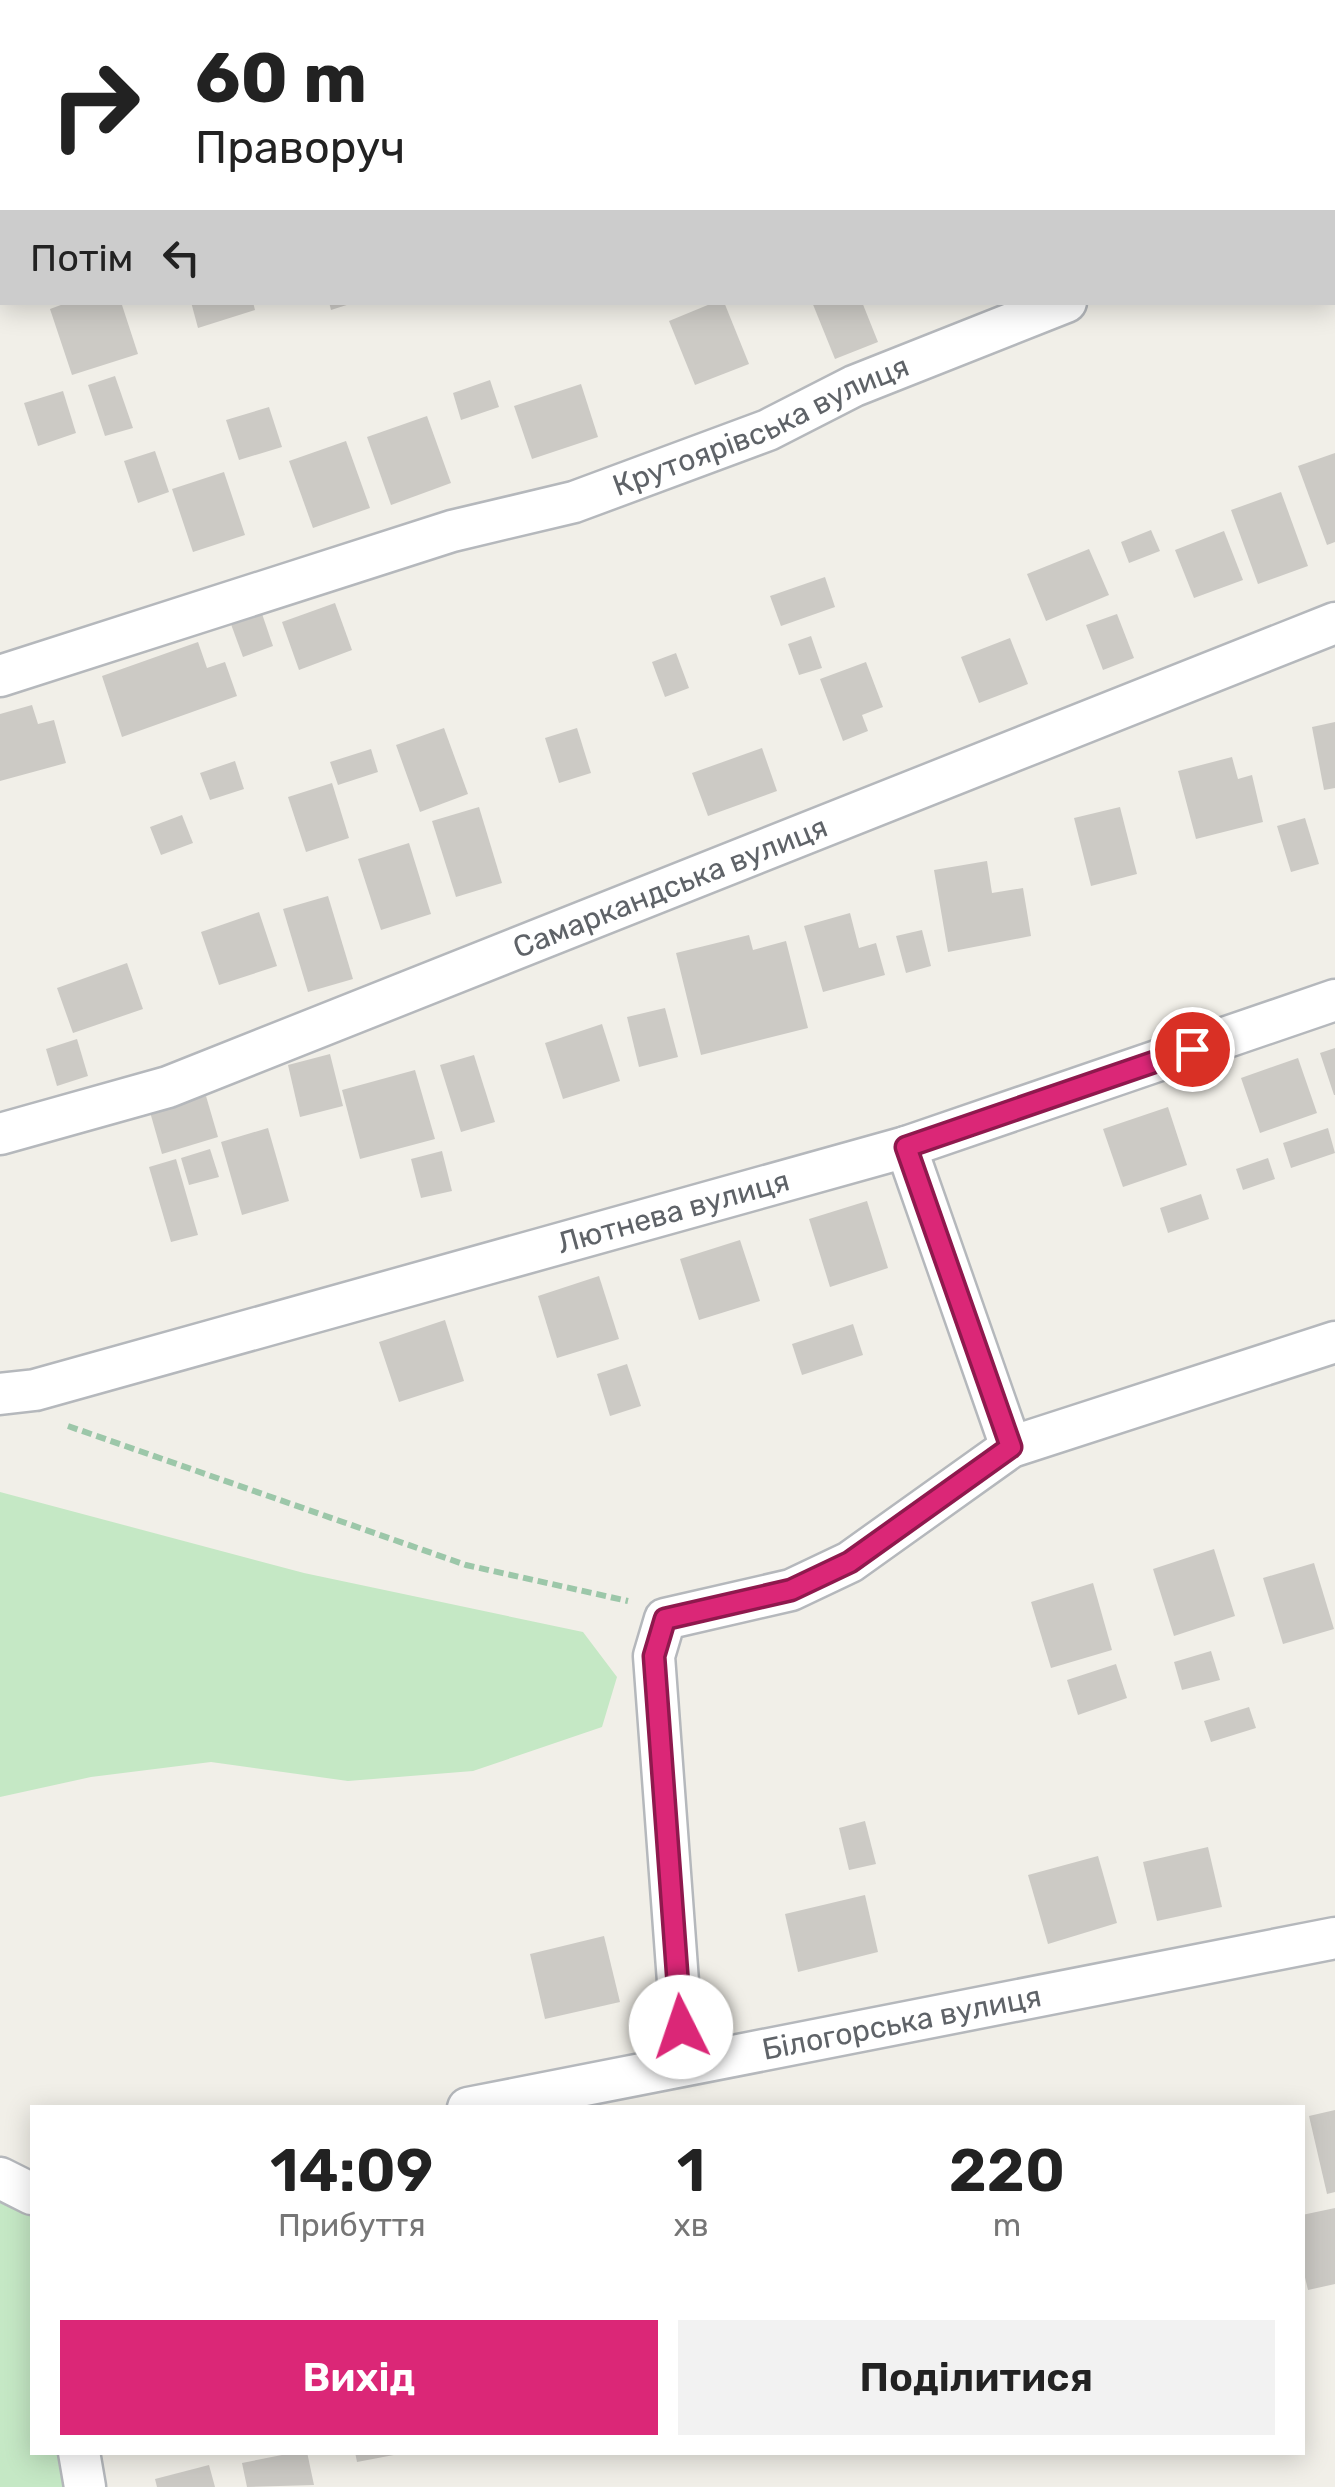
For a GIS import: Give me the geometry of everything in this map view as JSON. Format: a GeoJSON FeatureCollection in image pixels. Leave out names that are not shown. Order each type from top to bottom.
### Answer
{"type":"FeatureCollection","features":[{"type":"Feature","properties":{"kind":"street","name":"Крутоярівська вулиця"},"geometry":{"type":"LineString","coordinates":[[0,676],[452,531],[574,502],[768,430],[854,386],[1058,305]]}},
{"type":"Feature","properties":{"kind":"street","name":"Самаркандська вулиця"},"geometry":{"type":"LineString","coordinates":[[0,1134],[168,1087],[1335,623]]}},
{"type":"Feature","properties":{"kind":"street","name":"Лютнева вулиця"},"geometry":{"type":"LineString","coordinates":[[1,1395],[34,1390],[906,1147],[1335,1000]]}},
{"type":"Feature","properties":{"kind":"street"},"geometry":{"type":"LineString","coordinates":[[906,1147],[1011,1447]]}},
{"type":"Feature","properties":{"kind":"street"},"geometry":{"type":"LineString","coordinates":[[684,2063],[655,1671],[665,1619],[791,1590],[850,1562],[1011,1447],[1335,1342]]}},
{"type":"Feature","properties":{"kind":"street","name":"Білогорська вулиця"},"geometry":{"type":"LineString","coordinates":[[482,2105],[1335,1938]]}},
{"type":"Feature","properties":{"kind":"street"},"geometry":{"type":"LineString","coordinates":[[0,2178],[30,2193]]}},
{"type":"Feature","properties":{"kind":"street"},"geometry":{"type":"LineString","coordinates":[[80,2455],[85,2487]]}},
{"type":"Feature","properties":{"kind":"path"},"geometry":{"type":"LineString","coordinates":[[1,1395],[86,1434],[466,1565],[616,1595],[665,1619]]}},
{"type":"Feature","properties":{"kind":"green space"},"geometry":{"type":"Polygon","coordinates":[[[0,1492],[304,1573],[583,1632],[617,1677],[602,1727],[473,1771],[348,1781],[211,1762],[91,1777],[0,1797],[0,1492]]]}},
{"type":"Feature","properties":{"kind":"green space"},"geometry":{"type":"Polygon","coordinates":[[[0,2178],[30,2193],[30,2455],[79,2455],[85,2487],[0,2487],[0,2178]]]}},
{"type":"Feature","properties":{"kind":"building"},"geometry":{"type":"Polygon","coordinates":[[[61,305],[122,305],[138,354],[72,375],[50,309],[61,305]]]}},
{"type":"Feature","properties":{"kind":"building"},"geometry":{"type":"Polygon","coordinates":[[[192,305],[254,305],[255,310],[198,328],[192,305]]]}},
{"type":"Feature","properties":{"kind":"building"},"geometry":{"type":"Polygon","coordinates":[[[708,305],[725,305],[749,364],[695,385],[669,321],[708,305]]]}},
{"type":"Feature","properties":{"kind":"building"},"geometry":{"type":"Polygon","coordinates":[[[813,305],[863,305],[878,342],[835,359],[813,305]]]}},
{"type":"Feature","properties":{"kind":"building"},"geometry":{"type":"Polygon","coordinates":[[[115,376],[133,428],[105,436],[88,385],[115,376]]]}},
{"type":"Feature","properties":{"kind":"building"},"geometry":{"type":"Polygon","coordinates":[[[490,380],[499,407],[461,420],[453,393],[490,380]]]}},
{"type":"Feature","properties":{"kind":"building"},"geometry":{"type":"Polygon","coordinates":[[[581,384],[598,437],[532,459],[514,406],[581,384]]]}},
{"type":"Feature","properties":{"kind":"building"},"geometry":{"type":"Polygon","coordinates":[[[63,391],[76,433],[38,446],[24,403],[63,391]]]}},
{"type":"Feature","properties":{"kind":"building"},"geometry":{"type":"Polygon","coordinates":[[[269,407],[282,447],[239,460],[226,420],[269,407]]]}},
{"type":"Feature","properties":{"kind":"building"},"geometry":{"type":"Polygon","coordinates":[[[427,416],[451,483],[391,505],[367,437],[427,416]]]}},
{"type":"Feature","properties":{"kind":"building"},"geometry":{"type":"Polygon","coordinates":[[[346,441],[370,508],[313,528],[289,461],[346,441]]]}},
{"type":"Feature","properties":{"kind":"building"},"geometry":{"type":"Polygon","coordinates":[[[155,451],[169,492],[138,503],[124,461],[155,451]]]}},
{"type":"Feature","properties":{"kind":"building"},"geometry":{"type":"Polygon","coordinates":[[[1335,453],[1335,542],[1327,545],[1298,466],[1335,453]]]}},
{"type":"Feature","properties":{"kind":"building"},"geometry":{"type":"Polygon","coordinates":[[[224,472],[245,535],[193,552],[172,489],[224,472]]]}},
{"type":"Feature","properties":{"kind":"building"},"geometry":{"type":"Polygon","coordinates":[[[1281,492],[1308,566],[1258,584],[1231,510],[1281,492]]]}},
{"type":"Feature","properties":{"kind":"building"},"geometry":{"type":"Polygon","coordinates":[[[1151,530],[1160,551],[1129,563],[1121,542],[1151,530]]]}},
{"type":"Feature","properties":{"kind":"building"},"geometry":{"type":"Polygon","coordinates":[[[1224,531],[1243,580],[1194,598],[1175,550],[1224,531]]]}},
{"type":"Feature","properties":{"kind":"building"},"geometry":{"type":"Polygon","coordinates":[[[1089,549],[1109,595],[1046,621],[1027,574],[1089,549]]]}},
{"type":"Feature","properties":{"kind":"building"},"geometry":{"type":"Polygon","coordinates":[[[825,577],[835,607],[781,626],[770,596],[825,577]]]}},
{"type":"Feature","properties":{"kind":"building"},"geometry":{"type":"Polygon","coordinates":[[[335,603],[352,650],[299,670],[282,622],[335,603]]]}},
{"type":"Feature","properties":{"kind":"building"},"geometry":{"type":"Polygon","coordinates":[[[259,605],[273,646],[243,657],[228,616],[259,605]]]}},
{"type":"Feature","properties":{"kind":"building"},"geometry":{"type":"Polygon","coordinates":[[[1117,614],[1134,658],[1103,670],[1086,625],[1117,614]]]}},
{"type":"Feature","properties":{"kind":"building"},"geometry":{"type":"Polygon","coordinates":[[[811,636],[822,668],[799,675],[788,644],[811,636]]]}},
{"type":"Feature","properties":{"kind":"building"},"geometry":{"type":"Polygon","coordinates":[[[1010,638],[1028,684],[979,703],[961,657],[1010,638]]]}},
{"type":"Feature","properties":{"kind":"building"},"geometry":{"type":"Polygon","coordinates":[[[198,642],[207,668],[225,662],[237,696],[122,737],[102,676],[198,642]]]}},
{"type":"Feature","properties":{"kind":"building"},"geometry":{"type":"Polygon","coordinates":[[[676,653],[689,688],[665,697],[652,662],[676,653]]]}},
{"type":"Feature","properties":{"kind":"building"},"geometry":{"type":"Polygon","coordinates":[[[866,662],[883,707],[862,715],[868,731],[843,741],[820,679],[866,662]]]}},
{"type":"Feature","properties":{"kind":"building"},"geometry":{"type":"Polygon","coordinates":[[[32,705],[38,724],[54,720],[66,763],[0,781],[0,714],[32,705]]]}},
{"type":"Feature","properties":{"kind":"building"},"geometry":{"type":"Polygon","coordinates":[[[1335,722],[1335,788],[1324,790],[1312,727],[1335,722]]]}},
{"type":"Feature","properties":{"kind":"building"},"geometry":{"type":"Polygon","coordinates":[[[444,728],[468,794],[420,812],[396,745],[444,728]]]}},
{"type":"Feature","properties":{"kind":"building"},"geometry":{"type":"Polygon","coordinates":[[[577,728],[591,773],[559,783],[545,738],[577,728]]]}},
{"type":"Feature","properties":{"kind":"building"},"geometry":{"type":"Polygon","coordinates":[[[762,748],[777,791],[708,816],[692,773],[762,748]]]}},
{"type":"Feature","properties":{"kind":"building"},"geometry":{"type":"Polygon","coordinates":[[[371,749],[378,772],[338,785],[330,762],[371,749]]]}},
{"type":"Feature","properties":{"kind":"building"},"geometry":{"type":"Polygon","coordinates":[[[1232,757],[1238,779],[1252,775],[1263,822],[1196,839],[1178,771],[1232,757]]]}},
{"type":"Feature","properties":{"kind":"building"},"geometry":{"type":"Polygon","coordinates":[[[235,761],[244,789],[210,800],[200,773],[235,761]]]}},
{"type":"Feature","properties":{"kind":"building"},"geometry":{"type":"Polygon","coordinates":[[[332,783],[349,838],[306,852],[288,797],[332,783]]]}},
{"type":"Feature","properties":{"kind":"building"},"geometry":{"type":"Polygon","coordinates":[[[479,807],[502,883],[456,897],[432,821],[479,807]]]}},
{"type":"Feature","properties":{"kind":"building"},"geometry":{"type":"Polygon","coordinates":[[[1120,807],[1137,874],[1091,886],[1074,818],[1120,807]]]}},
{"type":"Feature","properties":{"kind":"building"},"geometry":{"type":"Polygon","coordinates":[[[182,815],[193,843],[161,855],[150,827],[182,815]]]}},
{"type":"Feature","properties":{"kind":"building"},"geometry":{"type":"Polygon","coordinates":[[[1305,818],[1319,864],[1291,872],[1277,826],[1305,818]]]}},
{"type":"Feature","properties":{"kind":"building"},"geometry":{"type":"Polygon","coordinates":[[[409,843],[431,914],[381,930],[358,859],[409,843]]]}},
{"type":"Feature","properties":{"kind":"building"},"geometry":{"type":"Polygon","coordinates":[[[987,861],[992,893],[1023,888],[1031,936],[948,952],[934,870],[987,861]]]}},
{"type":"Feature","properties":{"kind":"building"},"geometry":{"type":"Polygon","coordinates":[[[328,896],[353,979],[308,992],[283,909],[328,896]]]}},
{"type":"Feature","properties":{"kind":"building"},"geometry":{"type":"Polygon","coordinates":[[[259,912],[277,966],[219,985],[201,932],[259,912]]]}},
{"type":"Feature","properties":{"kind":"building"},"geometry":{"type":"Polygon","coordinates":[[[850,913],[859,948],[876,943],[885,975],[823,992],[804,926],[850,913]]]}},
{"type":"Feature","properties":{"kind":"building"},"geometry":{"type":"Polygon","coordinates":[[[922,930],[931,966],[906,973],[896,936],[922,930]]]}},
{"type":"Feature","properties":{"kind":"building"},"geometry":{"type":"Polygon","coordinates":[[[749,935],[753,950],[786,941],[808,1028],[701,1055],[676,953],[749,935]]]}},
{"type":"Feature","properties":{"kind":"building"},"geometry":{"type":"Polygon","coordinates":[[[127,963],[143,1009],[73,1033],[57,988],[127,963]]]}},
{"type":"Feature","properties":{"kind":"building"},"geometry":{"type":"Polygon","coordinates":[[[665,1008],[678,1057],[639,1067],[627,1017],[665,1008]]]}},
{"type":"Feature","properties":{"kind":"building"},"geometry":{"type":"Polygon","coordinates":[[[602,1024],[620,1081],[563,1099],[545,1043],[602,1024]]]}},
{"type":"Feature","properties":{"kind":"building"},"geometry":{"type":"Polygon","coordinates":[[[77,1039],[88,1076],[57,1086],[46,1049],[77,1039]]]}},
{"type":"Feature","properties":{"kind":"building"},"geometry":{"type":"Polygon","coordinates":[[[1335,1048],[1335,1095],[1334,1095],[1320,1053],[1335,1048]]]}},
{"type":"Feature","properties":{"kind":"building"},"geometry":{"type":"Polygon","coordinates":[[[330,1054],[343,1106],[300,1117],[288,1065],[330,1054]]]}},
{"type":"Feature","properties":{"kind":"building"},"geometry":{"type":"Polygon","coordinates":[[[474,1055],[495,1122],[461,1132],[440,1065],[474,1055]]]}},
{"type":"Feature","properties":{"kind":"building"},"geometry":{"type":"Polygon","coordinates":[[[1298,1058],[1317,1113],[1260,1133],[1241,1078],[1298,1058]]]}},
{"type":"Feature","properties":{"kind":"building"},"geometry":{"type":"Polygon","coordinates":[[[415,1070],[435,1139],[360,1159],[342,1090],[415,1070]]]}},
{"type":"Feature","properties":{"kind":"building"},"geometry":{"type":"Polygon","coordinates":[[[206,1096],[218,1137],[162,1154],[150,1112],[206,1096]]]}},
{"type":"Feature","properties":{"kind":"building"},"geometry":{"type":"Polygon","coordinates":[[[1168,1107],[1187,1165],[1123,1187],[1103,1129],[1168,1107]]]}},
{"type":"Feature","properties":{"kind":"building"},"geometry":{"type":"Polygon","coordinates":[[[268,1128],[289,1201],[242,1215],[221,1142],[268,1128]]]}},
{"type":"Feature","properties":{"kind":"building"},"geometry":{"type":"Polygon","coordinates":[[[1328,1128],[1335,1153],[1291,1168],[1283,1143],[1328,1128]]]}},
{"type":"Feature","properties":{"kind":"building"},"geometry":{"type":"Polygon","coordinates":[[[210,1149],[219,1177],[189,1185],[181,1158],[210,1149]]]}},
{"type":"Feature","properties":{"kind":"building"},"geometry":{"type":"Polygon","coordinates":[[[442,1151],[452,1191],[421,1198],[411,1159],[442,1151]]]}},
{"type":"Feature","properties":{"kind":"building"},"geometry":{"type":"Polygon","coordinates":[[[1268,1158],[1275,1179],[1243,1190],[1236,1169],[1268,1158]]]}},
{"type":"Feature","properties":{"kind":"building"},"geometry":{"type":"Polygon","coordinates":[[[176,1159],[198,1235],[171,1242],[149,1167],[176,1159]]]}},
{"type":"Feature","properties":{"kind":"building"},"geometry":{"type":"Polygon","coordinates":[[[1201,1194],[1209,1219],[1168,1233],[1160,1208],[1201,1194]]]}},
{"type":"Feature","properties":{"kind":"building"},"geometry":{"type":"Polygon","coordinates":[[[867,1201],[888,1268],[830,1287],[809,1219],[867,1201]]]}},
{"type":"Feature","properties":{"kind":"building"},"geometry":{"type":"Polygon","coordinates":[[[740,1240],[760,1301],[699,1320],[680,1259],[740,1240]]]}},
{"type":"Feature","properties":{"kind":"building"},"geometry":{"type":"Polygon","coordinates":[[[599,1276],[619,1339],[557,1358],[538,1296],[599,1276]]]}},
{"type":"Feature","properties":{"kind":"building"},"geometry":{"type":"Polygon","coordinates":[[[445,1320],[464,1381],[399,1402],[379,1342],[445,1320]]]}},
{"type":"Feature","properties":{"kind":"building"},"geometry":{"type":"Polygon","coordinates":[[[853,1324],[863,1355],[802,1375],[792,1344],[853,1324]]]}},
{"type":"Feature","properties":{"kind":"building"},"geometry":{"type":"Polygon","coordinates":[[[627,1364],[641,1406],[610,1416],[597,1374],[627,1364]]]}},
{"type":"Feature","properties":{"kind":"building"},"geometry":{"type":"Polygon","coordinates":[[[1214,1549],[1235,1616],[1174,1636],[1153,1569],[1214,1549]]]}},
{"type":"Feature","properties":{"kind":"building"},"geometry":{"type":"Polygon","coordinates":[[[1314,1563],[1334,1629],[1283,1644],[1263,1578],[1314,1563]]]}},
{"type":"Feature","properties":{"kind":"building"},"geometry":{"type":"Polygon","coordinates":[[[1093,1583],[1112,1650],[1051,1668],[1031,1602],[1093,1583]]]}},
{"type":"Feature","properties":{"kind":"building"},"geometry":{"type":"Polygon","coordinates":[[[1211,1651],[1220,1680],[1182,1690],[1174,1662],[1211,1651]]]}},
{"type":"Feature","properties":{"kind":"building"},"geometry":{"type":"Polygon","coordinates":[[[1116,1664],[1127,1698],[1078,1715],[1067,1680],[1116,1664]]]}},
{"type":"Feature","properties":{"kind":"building"},"geometry":{"type":"Polygon","coordinates":[[[1249,1707],[1256,1728],[1211,1742],[1204,1721],[1249,1707]]]}},
{"type":"Feature","properties":{"kind":"building"},"geometry":{"type":"Polygon","coordinates":[[[865,1821],[876,1864],[849,1870],[839,1828],[865,1821]]]}},
{"type":"Feature","properties":{"kind":"building"},"geometry":{"type":"Polygon","coordinates":[[[1208,1847],[1222,1907],[1157,1921],[1143,1862],[1208,1847]]]}},
{"type":"Feature","properties":{"kind":"building"},"geometry":{"type":"Polygon","coordinates":[[[1098,1856],[1117,1923],[1048,1944],[1028,1875],[1098,1856]]]}},
{"type":"Feature","properties":{"kind":"building"},"geometry":{"type":"Polygon","coordinates":[[[865,1895],[878,1952],[798,1972],[785,1914],[865,1895]]]}},
{"type":"Feature","properties":{"kind":"building"},"geometry":{"type":"Polygon","coordinates":[[[604,1936],[620,2002],[545,2019],[530,1954],[604,1936]]]}},
{"type":"Feature","properties":{"kind":"building"},"geometry":{"type":"Polygon","coordinates":[[[1335,2110],[1335,2192],[1327,2194],[1309,2116],[1335,2110]]]}},
{"type":"Feature","properties":{"kind":"building"},"geometry":{"type":"Polygon","coordinates":[[[1335,2208],[1335,2284],[1308,2290],[1305,2214],[1335,2208]]]}},
{"type":"Feature","properties":{"kind":"building"},"geometry":{"type":"Polygon","coordinates":[[[282,2455],[308,2455],[314,2485],[247,2487],[242,2463],[282,2455]]]}},
{"type":"Feature","properties":{"kind":"building"},"geometry":{"type":"Polygon","coordinates":[[[356,2455],[394,2455],[357,2462],[356,2455]]]}},
{"type":"Feature","properties":{"kind":"building"},"geometry":{"type":"Polygon","coordinates":[[[209,2465],[215,2487],[157,2487],[155,2479],[209,2465]]]}},
{"type":"Feature","properties":{"kind":"route"},"geometry":{"type":"LineString","coordinates":[[681,2027],[654,1656],[665,1619],[791,1590],[850,1562],[1011,1447],[906,1147],[1192,1049]]}}]}
